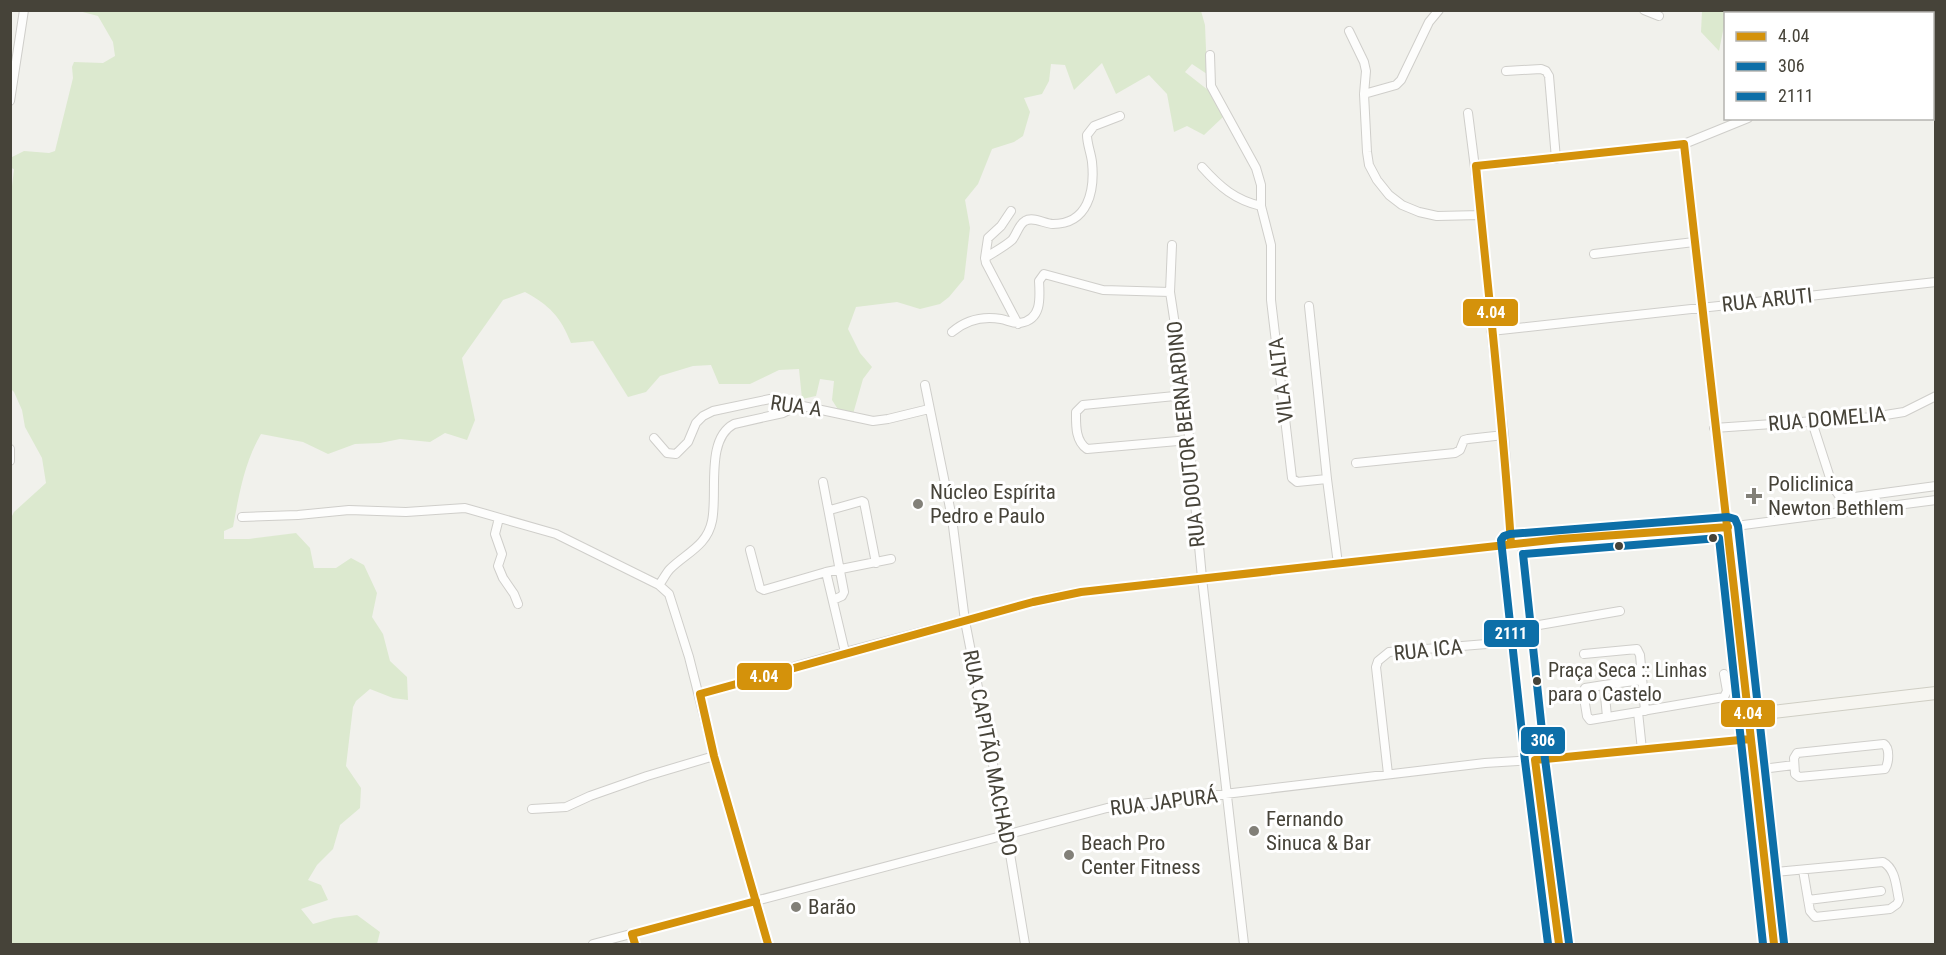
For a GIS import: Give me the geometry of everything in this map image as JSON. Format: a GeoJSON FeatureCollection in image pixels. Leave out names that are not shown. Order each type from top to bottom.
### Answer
{"type":"FeatureCollection","features":[{"type":"Feature","properties":{"kind":"street"},"geometry":{"type":"LineString","coordinates":[[10,101],[14,60],[24,10]]}},
{"type":"Feature","properties":{"kind":"street"},"geometry":{"type":"LineString","coordinates":[[1364,94],[1396,85],[1401,80],[1429,22],[1439,10]]}},
{"type":"Feature","properties":{"kind":"street"},"geometry":{"type":"LineString","coordinates":[[1644,10],[1659,16]]}},
{"type":"Feature","properties":{"kind":"street"},"geometry":{"type":"LineString","coordinates":[[1348,31],[1364,62],[1369,165],[1389,195],[1402,205],[1437,216],[1481,215]]}},
{"type":"Feature","properties":{"kind":"street"},"geometry":{"type":"LineString","coordinates":[[1202,167],[1229,193],[1248,203],[1261,206],[1261,185],[1257,168],[1211,86],[1210,55]]}},
{"type":"Feature","properties":{"kind":"street"},"geometry":{"type":"LineString","coordinates":[[1506,71],[1541,69],[1549,76],[1556,159]]}},
{"type":"Feature","properties":{"kind":"street"},"geometry":{"type":"LineString","coordinates":[[1468,113],[1476,166],[1491,331],[1504,435],[1511,544],[1535,760],[1560,945]]}},
{"type":"Feature","properties":{"kind":"street"},"geometry":{"type":"LineString","coordinates":[[985,258],[1012,240],[1028,219],[1050,224],[1062,223],[1072,220],[1081,213],[1088,203],[1092,183],[1092,162],[1087,135],[1094,126],[1120,116]]}},
{"type":"Feature","properties":{"kind":"street"},"geometry":{"type":"LineString","coordinates":[[1476,166],[1684,144],[1743,120]]}},
{"type":"Feature","properties":{"kind":"street"},"geometry":{"type":"LineString","coordinates":[[1684,144],[1714,428],[1728,527],[1774,945]]}},
{"type":"Feature","properties":{"kind":"street","name":"VILA ALTA"},"geometry":{"type":"LineString","coordinates":[[1261,206],[1271,245],[1271,300],[1292,478],[1297,482],[1327,479]]}},
{"type":"Feature","properties":{"kind":"street"},"geometry":{"type":"LineString","coordinates":[[1011,211],[1001,226],[988,238],[985,258],[1018,324]]}},
{"type":"Feature","properties":{"kind":"street"},"geometry":{"type":"LineString","coordinates":[[1594,254],[1694,242]]}},
{"type":"Feature","properties":{"kind":"street","name":"RUA DOUTOR BERNARDINO"},"geometry":{"type":"LineString","coordinates":[[1172,245],[1170,291],[1185,395],[1202,578],[1244,945]]}},
{"type":"Feature","properties":{"kind":"street"},"geometry":{"type":"LineString","coordinates":[[952,332],[978,319],[1000,319],[1018,324],[1033,317],[1040,301],[1039,280],[1044,274],[1103,290],[1170,291]]}},
{"type":"Feature","properties":{"kind":"street","name":"RUA ARUTI"},"geometry":{"type":"LineString","coordinates":[[1491,331],[1935,282]]}},
{"type":"Feature","properties":{"kind":"street","name":"VILA ALTA"},"geometry":{"type":"LineString","coordinates":[[1309,306],[1338,564]]}},
{"type":"Feature","properties":{"kind":"street","name":"RUA CAPITÃO MACHADO"},"geometry":{"type":"LineString","coordinates":[[925,385],[952,518],[965,621],[1025,945]]}},
{"type":"Feature","properties":{"kind":"street"},"geometry":{"type":"LineString","coordinates":[[1185,395],[1083,405],[1076,412],[1076,426],[1080,442],[1086,449],[1189,440]]}},
{"type":"Feature","properties":{"kind":"street","name":"RUA DOMELIA"},"geometry":{"type":"LineString","coordinates":[[1714,428],[1874,417],[1904,412],[1935,396]]}},
{"type":"Feature","properties":{"kind":"street","name":"RUA A"},"geometry":{"type":"LineString","coordinates":[[654,438],[667,453],[676,454],[688,442],[696,423],[713,411],[770,399],[873,421],[929,409]]}},
{"type":"Feature","properties":{"kind":"street"},"geometry":{"type":"LineString","coordinates":[[659,585],[669,570],[699,547],[712,521],[714,474],[721,434],[734,424],[783,412],[799,405]]}},
{"type":"Feature","properties":{"kind":"street"},"geometry":{"type":"LineString","coordinates":[[1812,422],[1833,487],[1840,497],[1935,486]]}},
{"type":"Feature","properties":{"kind":"street"},"geometry":{"type":"LineString","coordinates":[[1356,463],[1455,453],[1460,450],[1464,440],[1504,435]]}},
{"type":"Feature","properties":{"kind":"street"},"geometry":{"type":"LineString","coordinates":[[10,449],[10,461]]}},
{"type":"Feature","properties":{"kind":"street"},"geometry":{"type":"LineString","coordinates":[[823,482],[844,592],[842,596],[833,600]]}},
{"type":"Feature","properties":{"kind":"street"},"geometry":{"type":"LineString","coordinates":[[700,694],[845,652],[1064,595],[1511,544],[1728,527],[1935,500]]}},
{"type":"Feature","properties":{"kind":"street"},"geometry":{"type":"LineString","coordinates":[[830,510],[864,502],[876,563]]}},
{"type":"Feature","properties":{"kind":"street"},"geometry":{"type":"LineString","coordinates":[[242,517],[350,510],[406,512],[452,507],[465,508],[556,534],[659,585],[669,594],[700,694],[714,756],[768,945]]}},
{"type":"Feature","properties":{"kind":"street"},"geometry":{"type":"LineString","coordinates":[[499,518],[495,534],[502,554],[498,567],[518,604]]}},
{"type":"Feature","properties":{"kind":"street"},"geometry":{"type":"LineString","coordinates":[[750,550],[762,589],[826,572],[891,559]]}},
{"type":"Feature","properties":{"kind":"street"},"geometry":{"type":"LineString","coordinates":[[826,572],[845,652]]}},
{"type":"Feature","properties":{"kind":"street"},"geometry":{"type":"LineString","coordinates":[[1522,634],[1620,611]]}},
{"type":"Feature","properties":{"kind":"street","name":"RUA ICA"},"geometry":{"type":"LineString","coordinates":[[1388,774],[1376,667],[1382,656],[1389,652],[1522,634]]}},
{"type":"Feature","properties":{"kind":"street"},"geometry":{"type":"LineString","coordinates":[[1584,654],[1635,649],[1640,655],[1642,750]]}},
{"type":"Feature","properties":{"kind":"street"},"geometry":{"type":"LineString","coordinates":[[1642,680],[1585,688],[1583,692],[1588,718],[1607,717],[1724,697],[1727,692],[1724,674]]}},
{"type":"Feature","properties":{"kind":"street"},"geometry":{"type":"LineString","coordinates":[[1604,685],[1607,717]]}},
{"type":"Feature","properties":{"kind":"street"},"geometry":{"type":"LineString","coordinates":[[1747,715],[1935,693]]}},
{"type":"Feature","properties":{"kind":"street","name":"RUA JAPURÁ"},"geometry":{"type":"LineString","coordinates":[[593,945],[1107,808],[1485,762],[1535,760],[1750,739]]}},
{"type":"Feature","properties":{"kind":"street"},"geometry":{"type":"LineString","coordinates":[[1884,744],[1887,748],[1888,763],[1885,769],[1799,777],[1795,774],[1794,765],[1794,756],[1797,753],[1884,744]]}},
{"type":"Feature","properties":{"kind":"street"},"geometry":{"type":"LineString","coordinates":[[532,809],[566,807],[647,776],[714,756]]}},
{"type":"Feature","properties":{"kind":"street"},"geometry":{"type":"LineString","coordinates":[[1754,770],[1794,765]]}},
{"type":"Feature","properties":{"kind":"street"},"geometry":{"type":"LineString","coordinates":[[1765,873],[1883,862],[1893,872],[1899,900],[1895,907],[1890,909],[1815,917],[1810,911],[1803,870]]}},
{"type":"Feature","properties":{"kind":"street"},"geometry":{"type":"LineString","coordinates":[[1808,900],[1881,891]]}},
{"type":"Feature","properties":{"kind":"street"},"geometry":{"type":"LineString","coordinates":[[632,934],[635,945]]}},
{"type":"Feature","properties":{"kind":"green space"},"geometry":{"type":"Polygon","coordinates":[[[75,10],[1201,11],[1205,25],[1207,74],[1192,64],[1185,72],[1208,90],[1223,117],[1204,135],[1187,126],[1174,132],[1167,94],[1149,75],[1116,94],[1102,63],[1074,90],[1065,65],[1051,64],[1049,81],[1042,94],[1024,98],[1030,112],[1023,136],[1014,142],[992,149],[978,184],[965,200],[970,228],[964,279],[940,304],[920,309],[897,302],[856,307],[848,329],[860,353],[872,367],[863,379],[853,414],[839,411],[832,400],[834,381],[820,379],[816,396],[802,399],[799,369],[779,370],[750,384],[719,384],[711,365],[693,366],[660,376],[646,392],[628,397],[593,341],[571,343],[563,326],[553,313],[525,292],[503,300],[462,358],[475,420],[467,440],[445,433],[430,442],[400,439],[355,444],[328,454],[303,442],[261,434],[246,468],[233,527],[224,531],[224,539],[249,539],[296,533],[310,548],[314,568],[336,568],[351,558],[364,565],[377,593],[372,617],[383,634],[390,661],[407,677],[408,700],[393,698],[370,689],[356,701],[353,707],[346,766],[361,788],[360,808],[340,825],[333,849],[317,865],[308,880],[321,885],[328,900],[301,909],[313,924],[357,915],[380,932],[377,944],[11,944],[11,518],[14,512],[46,483],[42,458],[25,427],[22,410],[11,389],[10,203],[14,169],[11,168],[10,158],[24,151],[49,153],[55,151],[73,78],[74,62],[103,63],[115,56],[113,42],[98,16],[75,10]]]}},
{"type":"Feature","properties":{"kind":"green space"},"geometry":{"type":"Polygon","coordinates":[[[1702,11],[1727,11],[1724,12],[1719,51],[1701,32],[1702,11]]]}},
{"type":"Feature","properties":{"kind":"transit line","name":"4.04"},"geometry":{"type":"LineString","coordinates":[[1511,544],[1500,402],[1476,166],[1684,144],[1774,944]]}},
{"type":"Feature","properties":{"kind":"transit line","name":"2111"},"geometry":{"type":"LineString","coordinates":[[1548,944],[1501,540],[1510,534],[1728,517],[1735,519],[1738,526],[1784,943]]}},
{"type":"Feature","properties":{"kind":"transit line","name":"4.04"},"geometry":{"type":"LineString","coordinates":[[768,944],[714,756],[700,694],[1033,602],[1081,592],[1560,539],[1728,527]]}},
{"type":"Feature","properties":{"kind":"transit line","name":"306"},"geometry":{"type":"LineString","coordinates":[[1569,943],[1545,759],[1523,554],[1719,538],[1763,944]]}},
{"type":"Feature","properties":{"kind":"transit line","name":"4.04"},"geometry":{"type":"LineString","coordinates":[[1559,944],[1535,760],[1750,739]]}},
{"type":"Feature","properties":{"kind":"transit line","name":"4.04"},"geometry":{"type":"LineString","coordinates":[[635,944],[632,934],[756,901]]}},
{"type":"Feature","properties":{"kind":"place","name":"Policlinica Newton Bethlem"},"geometry":{"type":"Point","coordinates":[1754,496]}},
{"type":"Feature","properties":{"kind":"place","name":"Núcleo Espírita Pedro e Paulo"},"geometry":{"type":"Point","coordinates":[918,504]}},
{"type":"Feature","properties":{"kind":"place","name":"Praça Seca :: Linhas para o Castelo"},"geometry":{"type":"Point","coordinates":[1537,681]}},
{"type":"Feature","properties":{"kind":"place","name":"Fernando Sinuca & Bar"},"geometry":{"type":"Point","coordinates":[1254,831]}},
{"type":"Feature","properties":{"kind":"place","name":"Beach Pro Center Fitness"},"geometry":{"type":"Point","coordinates":[1069,855]}},
{"type":"Feature","properties":{"kind":"place","name":"Barão"},"geometry":{"type":"Point","coordinates":[796,907]}}]}
